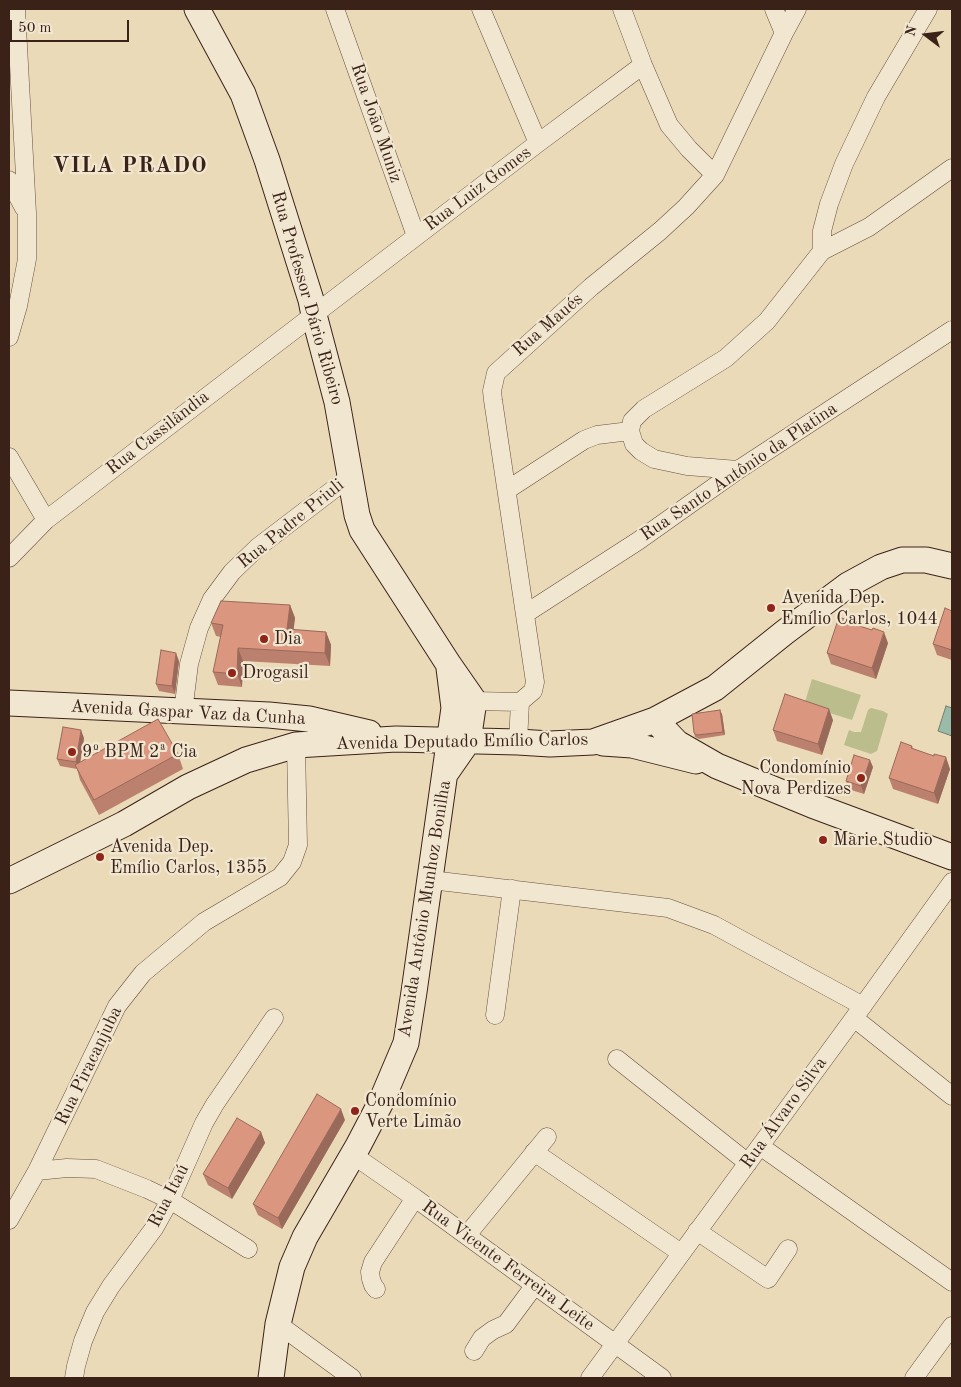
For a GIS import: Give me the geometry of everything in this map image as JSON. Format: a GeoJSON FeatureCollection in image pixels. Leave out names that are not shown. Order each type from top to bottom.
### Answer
{"type":"FeatureCollection","features":[{"type":"Feature","properties":{"kind":"street"},"geometry":{"type":"LineString","coordinates":[[9,337],[18,306],[27,260],[27,213],[14,74],[16,9]]}},
{"type":"Feature","properties":{"kind":"street","name":"Rua Professor Dário Ribeiro"},"geometry":{"type":"LineString","coordinates":[[197,9],[243,94],[276,188],[311,300],[337,402],[357,515],[362,530],[474,701]]}},
{"type":"Feature","properties":{"kind":"street","name":"Rua João Muniz"},"geometry":{"type":"LineString","coordinates":[[336,9],[416,236]]}},
{"type":"Feature","properties":{"kind":"street"},"geometry":{"type":"LineString","coordinates":[[481,9],[538,143]]}},
{"type":"Feature","properties":{"kind":"street"},"geometry":{"type":"LineString","coordinates":[[622,9],[643,66],[669,125],[689,149],[715,175]]}},
{"type":"Feature","properties":{"kind":"street"},"geometry":{"type":"LineString","coordinates":[[774,9],[784,33]]}},
{"type":"Feature","properties":{"kind":"street","name":"Rua Maués"},"geometry":{"type":"LineString","coordinates":[[520,702],[533,691],[535,682],[493,400],[492,391],[496,373],[591,287],[660,232],[715,175],[797,9]]}},
{"type":"Feature","properties":{"kind":"street"},"geometry":{"type":"LineString","coordinates":[[822,251],[822,231],[829,204],[844,164],[876,97],[928,9]]}},
{"type":"Feature","properties":{"kind":"street","name":"Rua Luiz Gomes"},"geometry":{"type":"LineString","coordinates":[[314,315],[538,143],[643,66]]}},
{"type":"Feature","properties":{"kind":"street"},"geometry":{"type":"LineString","coordinates":[[738,470],[687,466],[654,459],[634,444],[630,431],[632,421],[644,409],[726,358],[767,321],[822,251],[869,227],[952,168]]}},
{"type":"Feature","properties":{"kind":"street"},"geometry":{"type":"LineString","coordinates":[[9,180],[27,213]]}},
{"type":"Feature","properties":{"kind":"street","name":"Rua Cassilândia"},"geometry":{"type":"LineString","coordinates":[[9,558],[46,520],[314,315]]}},
{"type":"Feature","properties":{"kind":"street","name":"Rua Santo Antônio da Platina"},"geometry":{"type":"LineString","coordinates":[[525,614],[638,541],[738,470],[952,330]]}},
{"type":"Feature","properties":{"kind":"street"},"geometry":{"type":"LineString","coordinates":[[507,490],[584,440],[597,435],[630,431]]}},
{"type":"Feature","properties":{"kind":"street"},"geometry":{"type":"LineString","coordinates":[[9,457],[46,520]]}},
{"type":"Feature","properties":{"kind":"street","name":"Rua Padre Priuli"},"geometry":{"type":"LineString","coordinates":[[183,712],[189,664],[199,628],[212,599],[232,572],[258,547],[351,476]]}},
{"type":"Feature","properties":{"kind":"street","name":"Avenida Deputado Emílio Carlos"},"geometry":{"type":"LineString","coordinates":[[9,881],[124,824],[188,787],[246,760],[296,745],[396,739],[550,744],[593,742],[671,713],[715,688],[848,585],[881,567],[902,560],[926,560],[952,566]]}},
{"type":"Feature","properties":{"kind":"street","name":"Rua Professor Dário Ribeiro"},"geometry":{"type":"LineString","coordinates":[[449,665],[459,741]]}},
{"type":"Feature","properties":{"kind":"street"},"geometry":{"type":"LineString","coordinates":[[459,741],[474,701],[520,702],[518,742]]}},
{"type":"Feature","properties":{"kind":"street","name":"Avenida Gaspar Vaz da Cunha"},"geometry":{"type":"LineString","coordinates":[[9,703],[252,714],[309,719],[396,739]]}},
{"type":"Feature","properties":{"kind":"street"},"geometry":{"type":"LineString","coordinates":[[252,714],[262,721],[269,732],[268,745],[265,751],[257,757]]}},
{"type":"Feature","properties":{"kind":"street"},"geometry":{"type":"LineString","coordinates":[[655,720],[678,743],[718,766],[812,805],[952,857]]}},
{"type":"Feature","properties":{"kind":"street","name":"Avenida Antônio Munhoz Bonilha"},"geometry":{"type":"LineString","coordinates":[[271,1378],[278,1324],[292,1267],[305,1237],[353,1156],[385,1093],[406,1043],[445,774],[459,741]]}},
{"type":"Feature","properties":{"kind":"street"},"geometry":{"type":"LineString","coordinates":[[593,742],[632,745],[718,766]]}},
{"type":"Feature","properties":{"kind":"street","name":"Rua Piracanjuba"},"geometry":{"type":"LineString","coordinates":[[9,1220],[37,1171],[116,1006],[142,973],[204,922],[280,877],[292,862],[298,845],[296,745]]}},
{"type":"Feature","properties":{"kind":"street"},"geometry":{"type":"LineString","coordinates":[[431,880],[668,908],[714,925],[859,1012],[952,1096]]}},
{"type":"Feature","properties":{"kind":"street","name":"Rua Álvaro Silva"},"geometry":{"type":"LineString","coordinates":[[590,1378],[859,1012],[952,882]]}},
{"type":"Feature","properties":{"kind":"street"},"geometry":{"type":"LineString","coordinates":[[495,1015],[512,889]]}},
{"type":"Feature","properties":{"kind":"street","name":"Rua Itaú"},"geometry":{"type":"LineString","coordinates":[[74,1378],[83,1341],[95,1312],[111,1286],[155,1227],[170,1200],[204,1123],[274,1018]]}},
{"type":"Feature","properties":{"kind":"street"},"geometry":{"type":"LineString","coordinates":[[617,1059],[748,1163]]}},
{"type":"Feature","properties":{"kind":"street"},"geometry":{"type":"LineString","coordinates":[[467,1235],[547,1137]]}},
{"type":"Feature","properties":{"kind":"street"},"geometry":{"type":"LineString","coordinates":[[760,1146],[952,1282]]}},
{"type":"Feature","properties":{"kind":"street"},"geometry":{"type":"LineString","coordinates":[[534,1152],[681,1253]]}},
{"type":"Feature","properties":{"kind":"street","name":"Rua Vicente Ferreira Leite"},"geometry":{"type":"LineString","coordinates":[[353,1156],[467,1235],[662,1378]]}},
{"type":"Feature","properties":{"kind":"street"},"geometry":{"type":"LineString","coordinates":[[37,1171],[66,1168],[96,1169],[170,1200],[248,1249]]}},
{"type":"Feature","properties":{"kind":"street"},"geometry":{"type":"LineString","coordinates":[[376,1289],[370,1279],[373,1262],[415,1198]]}},
{"type":"Feature","properties":{"kind":"street"},"geometry":{"type":"LineString","coordinates":[[697,1231],[768,1279],[788,1249]]}},
{"type":"Feature","properties":{"kind":"street"},"geometry":{"type":"LineString","coordinates":[[474,1351],[482,1338],[506,1324],[535,1285]]}},
{"type":"Feature","properties":{"kind":"street"},"geometry":{"type":"LineString","coordinates":[[278,1324],[352,1378]]}},
{"type":"Feature","properties":{"kind":"street"},"geometry":{"type":"LineString","coordinates":[[914,1378],[952,1326]]}},
{"type":"Feature","properties":{"kind":"shaded area"},"geometry":{"type":"Polygon","coordinates":[[[812,679],[861,695],[852,720],[804,705],[812,679]]]}},
{"type":"Feature","properties":{"kind":"shaded area"},"geometry":{"type":"Polygon","coordinates":[[[946,706],[952,708],[952,736],[938,731],[946,706]]]}},
{"type":"Feature","properties":{"kind":"shaded area"},"geometry":{"type":"Polygon","coordinates":[[[871,708],[888,714],[877,751],[871,754],[844,745],[849,730],[861,732],[868,710],[871,708]]]}},
{"type":"Feature","properties":{"kind":"building"},"geometry":{"type":"Polygon","coordinates":[[[221,601],[290,605],[287,629],[326,632],[325,653],[238,648],[237,674],[213,672],[223,625],[211,623],[221,601]]]}},
{"type":"Feature","properties":{"kind":"building"},"geometry":{"type":"Polygon","coordinates":[[[945,608],[952,611],[952,650],[933,644],[945,608]]]}},
{"type":"Feature","properties":{"kind":"building"},"geometry":{"type":"Polygon","coordinates":[[[839,617],[850,621],[850,623],[884,632],[872,668],[827,653],[839,617]]]}},
{"type":"Feature","properties":{"kind":"building"},"geometry":{"type":"Polygon","coordinates":[[[161,650],[176,653],[172,686],[156,684],[161,650]]]}},
{"type":"Feature","properties":{"kind":"building"},"geometry":{"type":"Polygon","coordinates":[[[785,694],[829,709],[818,744],[773,730],[785,694]]]}},
{"type":"Feature","properties":{"kind":"building"},"geometry":{"type":"Polygon","coordinates":[[[720,710],[723,732],[697,735],[694,733],[692,714],[720,710]]]}},
{"type":"Feature","properties":{"kind":"building"},"geometry":{"type":"Polygon","coordinates":[[[158,719],[178,754],[94,800],[75,765],[158,719]]]}},
{"type":"Feature","properties":{"kind":"building","name":"9º BPM 2ª Cia"},"geometry":{"type":"Polygon","coordinates":[[[63,727],[81,730],[76,762],[57,759],[63,727]]]}},
{"type":"Feature","properties":{"kind":"building"},"geometry":{"type":"Polygon","coordinates":[[[901,742],[912,746],[911,748],[934,756],[934,754],[946,757],[934,793],[889,778],[901,742]]]}},
{"type":"Feature","properties":{"kind":"building"},"geometry":{"type":"Polygon","coordinates":[[[854,755],[870,760],[861,786],[846,781],[854,755]]]}},
{"type":"Feature","properties":{"kind":"building"},"geometry":{"type":"Polygon","coordinates":[[[317,1094],[341,1109],[278,1218],[253,1204],[317,1094]]]}},
{"type":"Feature","properties":{"kind":"building"},"geometry":{"type":"Polygon","coordinates":[[[237,1118],[261,1132],[228,1188],[203,1174],[237,1118]]]}},
{"type":"Feature","properties":{"kind":"place","name":"Avenida Dep. Emílio Carlos, 1044"},"geometry":{"type":"Point","coordinates":[771,608]}},
{"type":"Feature","properties":{"kind":"place","name":"Dia"},"geometry":{"type":"Point","coordinates":[264,639]}},
{"type":"Feature","properties":{"kind":"place","name":"Drogasil"},"geometry":{"type":"Point","coordinates":[232,673]}},
{"type":"Feature","properties":{"kind":"place","name":"9º BPM 2ª Cia"},"geometry":{"type":"Point","coordinates":[72,752]}},
{"type":"Feature","properties":{"kind":"place","name":"Condomínio Nova Perdizes"},"geometry":{"type":"Point","coordinates":[861,778]}},
{"type":"Feature","properties":{"kind":"place","name":"Marie Studio"},"geometry":{"type":"Point","coordinates":[823,840]}},
{"type":"Feature","properties":{"kind":"place","name":"Avenida Dep. Emílio Carlos, 1355"},"geometry":{"type":"Point","coordinates":[100,857]}},
{"type":"Feature","properties":{"kind":"place","name":"Condomínio Verte Limão"},"geometry":{"type":"Point","coordinates":[355,1111]}},
{"type":"Feature","properties":{"kind":"district","name":"VILA PRADO"},"geometry":{"type":"Point","coordinates":[130,166]}}]}
